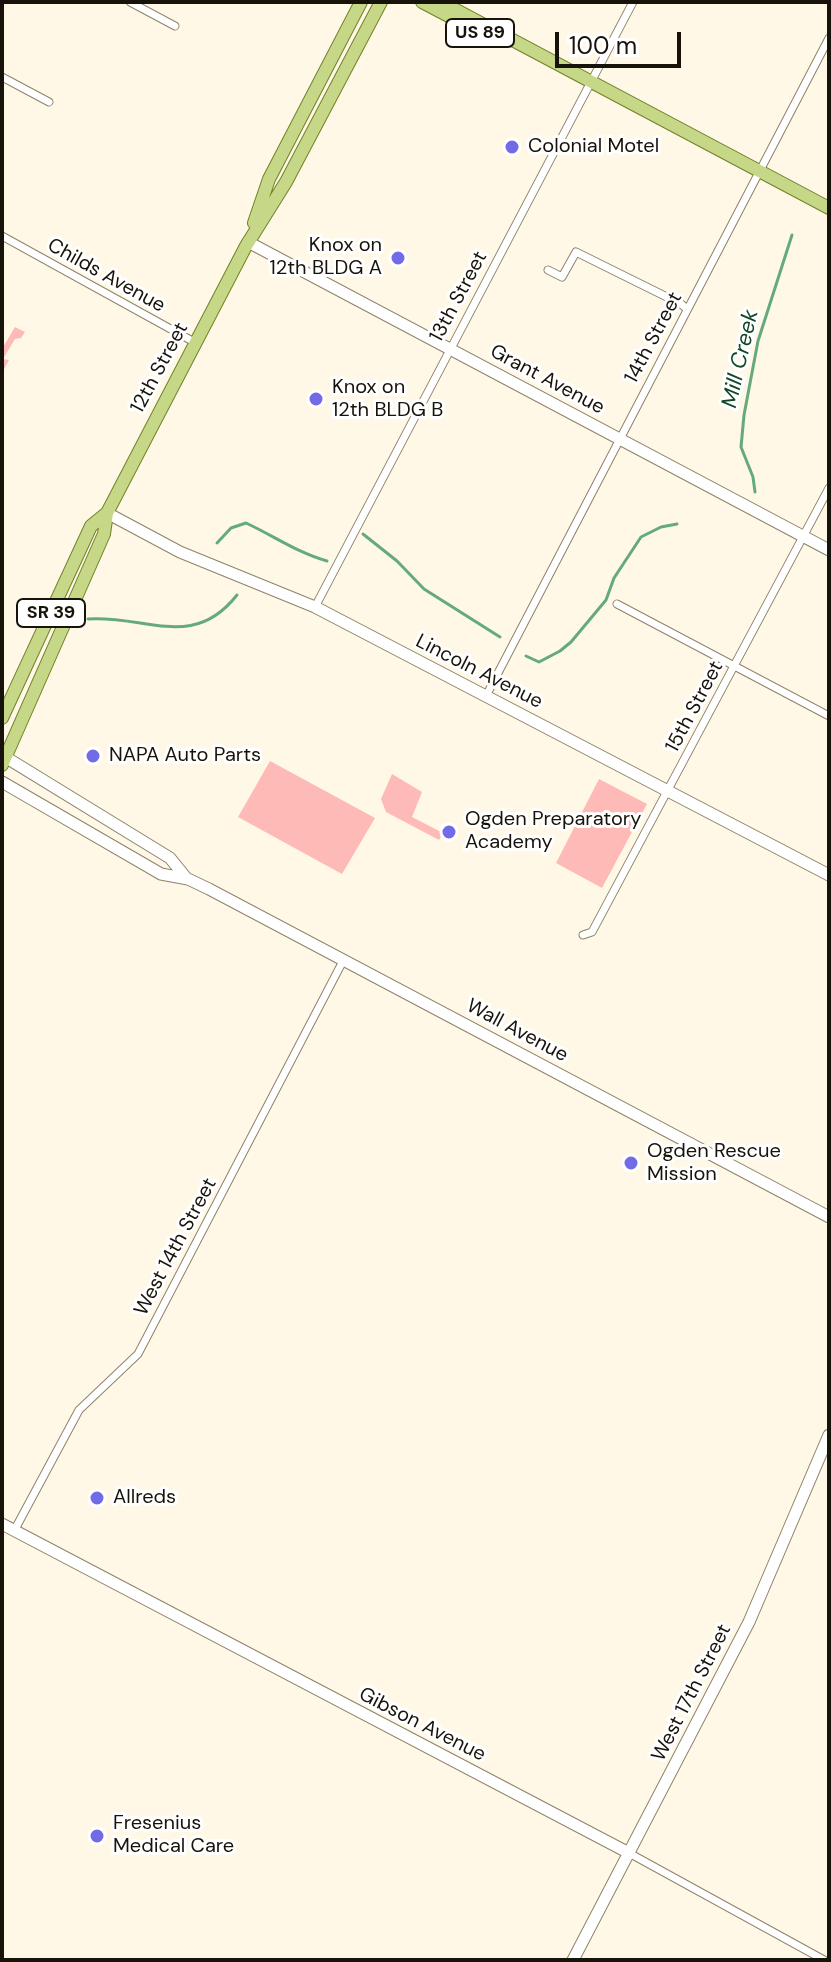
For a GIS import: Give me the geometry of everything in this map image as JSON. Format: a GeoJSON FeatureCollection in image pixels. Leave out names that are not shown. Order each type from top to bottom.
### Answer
{"type":"FeatureCollection","features":[{"type":"Feature","properties":{"kind":"main road","name":"12th Street"},"geometry":{"type":"LineString","coordinates":[[248,242],[269,179],[361,2]]}},
{"type":"Feature","properties":{"kind":"main road","name":"12th Street"},"geometry":{"type":"LineString","coordinates":[[3,759],[104,534],[107,513],[248,242],[286,182],[381,2]]}},
{"type":"Feature","properties":{"kind":"main road","name":"US 89"},"geometry":{"type":"LineString","coordinates":[[422,2],[538,64],[590,83]]}},
{"type":"Feature","properties":{"kind":"main road","name":"US 89"},"geometry":{"type":"LineString","coordinates":[[441,2],[829,208]]}},
{"type":"Feature","properties":{"kind":"main road","name":"12th Street"},"geometry":{"type":"LineString","coordinates":[[2,718],[91,526],[107,513]]}},
{"type":"Feature","properties":{"kind":"street"},"geometry":{"type":"LineString","coordinates":[[130,2],[175,26]]}},
{"type":"Feature","properties":{"kind":"street","name":"13th Street"},"geometry":{"type":"LineString","coordinates":[[315,607],[633,2]]}},
{"type":"Feature","properties":{"kind":"street","name":"14th Street"},"geometry":{"type":"LineString","coordinates":[[486,696],[829,38]]}},
{"type":"Feature","properties":{"kind":"street"},"geometry":{"type":"LineString","coordinates":[[2,77],[49,102]]}},
{"type":"Feature","properties":{"kind":"street","name":"Childs Avenue"},"geometry":{"type":"LineString","coordinates":[[2,236],[196,343]]}},
{"type":"Feature","properties":{"kind":"street","name":"Grant Avenue"},"geometry":{"type":"LineString","coordinates":[[248,242],[829,550]]}},
{"type":"Feature","properties":{"kind":"street"},"geometry":{"type":"LineString","coordinates":[[548,270],[562,277],[576,252],[687,309]]}},
{"type":"Feature","properties":{"kind":"street","name":"15th Street"},"geometry":{"type":"LineString","coordinates":[[583,935],[592,932],[829,488]]}},
{"type":"Feature","properties":{"kind":"street","name":"Lincoln Avenue"},"geometry":{"type":"LineString","coordinates":[[107,513],[180,552],[315,607],[829,875]]}},
{"type":"Feature","properties":{"kind":"street"},"geometry":{"type":"LineString","coordinates":[[617,604],[829,716]]}},
{"type":"Feature","properties":{"kind":"street","name":"Wall Avenue"},"geometry":{"type":"LineString","coordinates":[[3,759],[170,858],[188,879]]}},
{"type":"Feature","properties":{"kind":"street","name":"Wall Avenue"},"geometry":{"type":"LineString","coordinates":[[2,782],[161,874],[188,879],[829,1217]]}},
{"type":"Feature","properties":{"kind":"street","name":"West 14th Street"},"geometry":{"type":"LineString","coordinates":[[14,1531],[79,1410],[138,1354],[343,961]]}},
{"type":"Feature","properties":{"kind":"street","name":"West 17th Street"},"geometry":{"type":"LineString","coordinates":[[573,1960],[749,1622],[829,1435]]}},
{"type":"Feature","properties":{"kind":"street","name":"Gibson Avenue"},"geometry":{"type":"LineString","coordinates":[[2,1524],[629,1853],[824,1960]]}},
{"type":"Feature","properties":{"kind":"shaded area"},"geometry":{"type":"Polygon","coordinates":[[[15,327],[25,332],[21,338],[15,339],[3,359],[9,360],[2,373],[2,349],[15,327]]]}},
{"type":"Feature","properties":{"kind":"shaded area"},"geometry":{"type":"Polygon","coordinates":[[[270,761],[375,818],[342,874],[238,817],[270,761]]]}},
{"type":"Feature","properties":{"kind":"shaded area"},"geometry":{"type":"Polygon","coordinates":[[[392,774],[422,792],[412,817],[443,833],[439,840],[386,812],[381,799],[392,774]]]}},
{"type":"Feature","properties":{"kind":"shaded area"},"geometry":{"type":"Polygon","coordinates":[[[599,779],[647,804],[602,888],[556,863],[599,779]]]}},
{"type":"Feature","properties":{"kind":"waterway","name":"Mill Creek"},"geometry":{"type":"LineString","coordinates":[[755,492],[753,477],[741,447],[744,415],[758,341],[792,235]]}},
{"type":"Feature","properties":{"kind":"waterway","name":"Mill Creek"},"geometry":{"type":"LineString","coordinates":[[217,543],[231,528],[246,523],[327,561]]}},
{"type":"Feature","properties":{"kind":"waterway","name":"Mill Creek"},"geometry":{"type":"LineString","coordinates":[[526,656],[539,662],[571,642],[606,600],[614,578],[641,537],[661,527],[677,524]]}},
{"type":"Feature","properties":{"kind":"waterway","name":"Mill Creek"},"geometry":{"type":"LineString","coordinates":[[363,534],[397,561],[424,589],[500,637]]}},
{"type":"Feature","properties":{"kind":"waterway","name":"Mill Creek"},"geometry":{"type":"LineString","coordinates":[[88,619],[186,626],[203,622],[220,612],[237,595]]}},
{"type":"Feature","properties":{"kind":"place","name":"Colonial Motel"},"geometry":{"type":"Point","coordinates":[512,147]}},
{"type":"Feature","properties":{"kind":"place","name":"Knox on 12th BLDG A"},"geometry":{"type":"Point","coordinates":[398,258]}},
{"type":"Feature","properties":{"kind":"place","name":"Knox on 12th BLDG B"},"geometry":{"type":"Point","coordinates":[316,399]}},
{"type":"Feature","properties":{"kind":"place","name":"NAPA Auto Parts"},"geometry":{"type":"Point","coordinates":[93,756]}},
{"type":"Feature","properties":{"kind":"place","name":"Ogden Preparatory Academy"},"geometry":{"type":"Point","coordinates":[449,832]}},
{"type":"Feature","properties":{"kind":"place","name":"Ogden Rescue Mission"},"geometry":{"type":"Point","coordinates":[631,1163]}},
{"type":"Feature","properties":{"kind":"place","name":"Allreds"},"geometry":{"type":"Point","coordinates":[97,1498]}},
{"type":"Feature","properties":{"kind":"place","name":"Fresenius Medical Care"},"geometry":{"type":"Point","coordinates":[97,1836]}}]}
